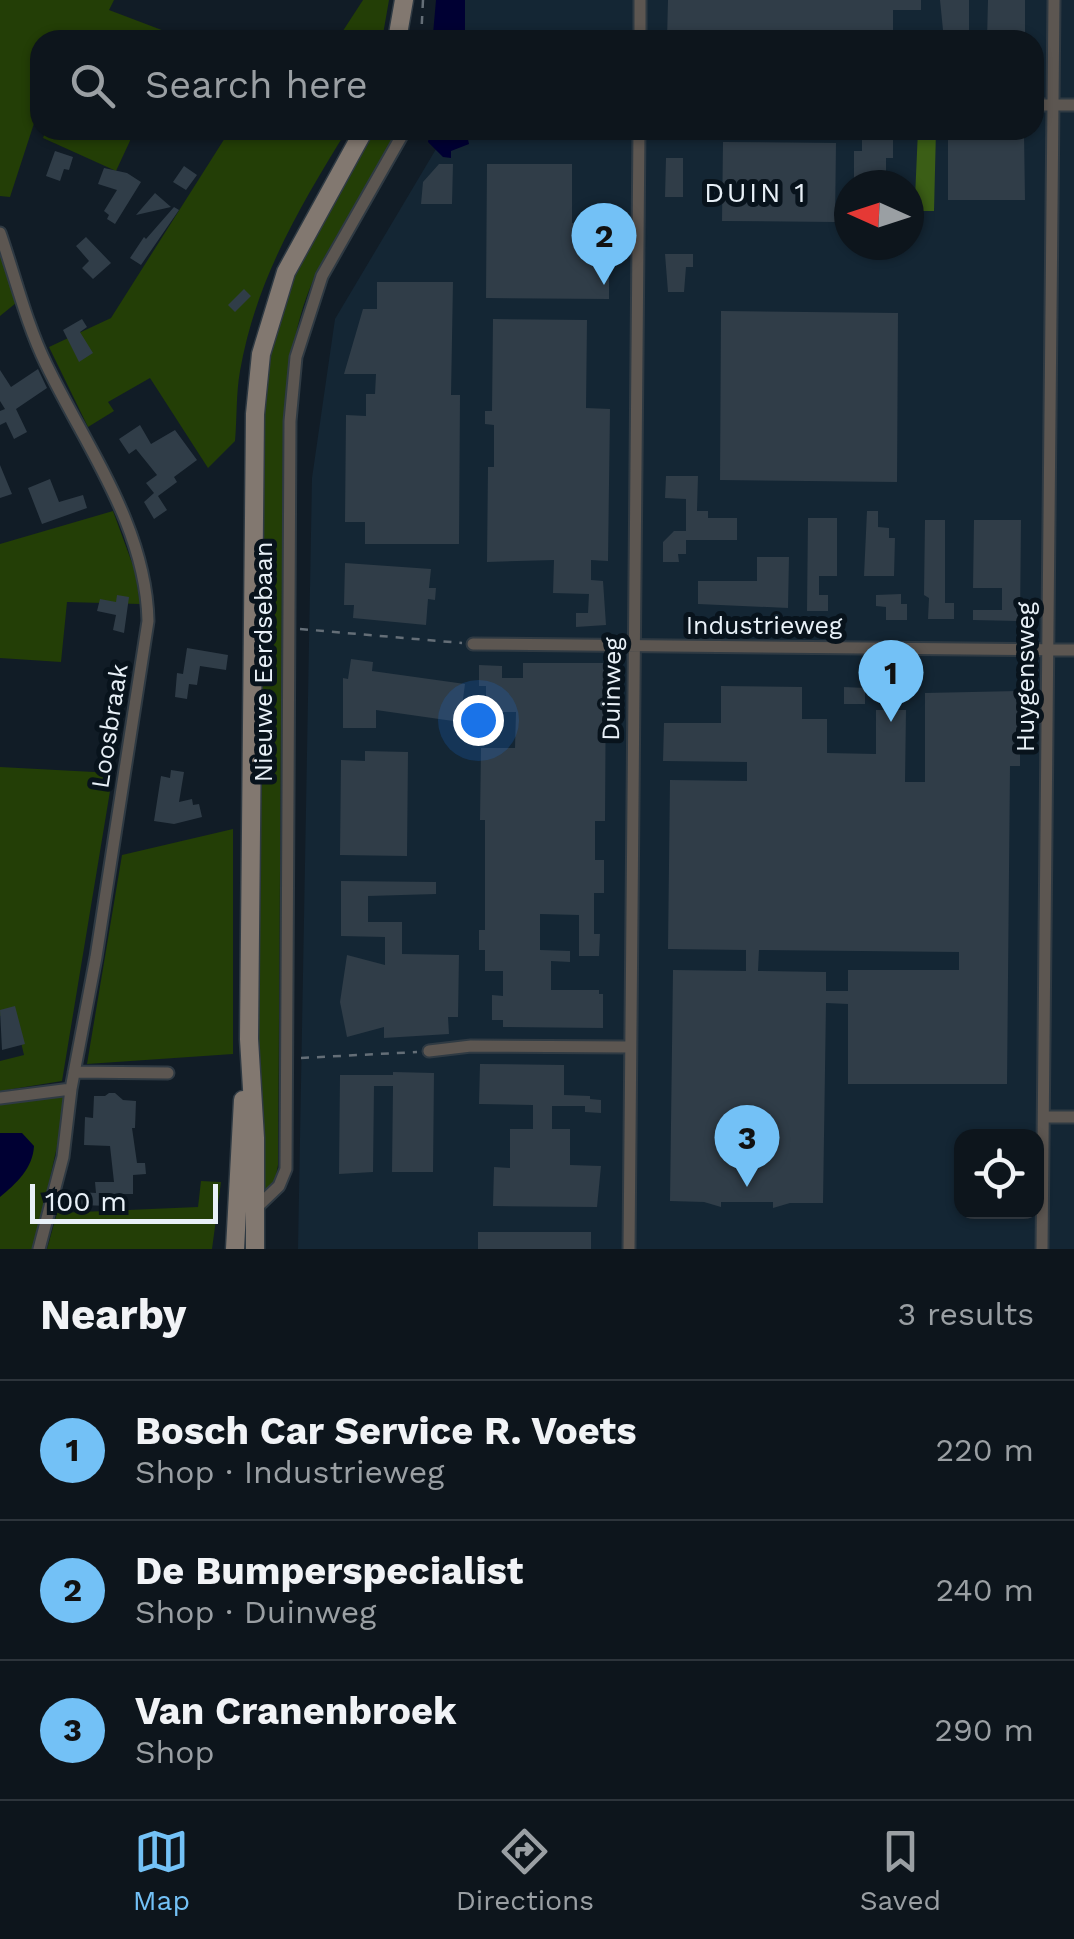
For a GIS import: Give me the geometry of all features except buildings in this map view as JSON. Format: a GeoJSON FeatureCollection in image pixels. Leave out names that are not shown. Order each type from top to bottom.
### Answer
{"type":"FeatureCollection","features":[{"type":"Feature","properties":{"kind":"main road"},"geometry":{"type":"LineString","coordinates":[[401,30],[404,0]]}},
{"type":"Feature","properties":{"kind":"main road","name":"Nieuwe Eerdsebaan"},"geometry":{"type":"LineString","coordinates":[[255,1249],[249,1039],[254,414],[261,354],[286,272],[359,140]]}},
{"type":"Feature","properties":{"kind":"main road","name":"Nieuwe Eerdsebaan"},"geometry":{"type":"LineString","coordinates":[[235,1249],[249,1039]]}},
{"type":"Feature","properties":{"kind":"street"},"geometry":{"type":"LineString","coordinates":[[640,0],[640,30]]}},
{"type":"Feature","properties":{"kind":"street","name":"Huygensweg"},"geometry":{"type":"LineString","coordinates":[[1042,1249],[1054,0]]}},
{"type":"Feature","properties":{"kind":"street"},"geometry":{"type":"LineString","coordinates":[[1044,105],[1074,105]]}},
{"type":"Feature","properties":{"kind":"street","name":"Nieuwe Eerdsebaan"},"geometry":{"type":"LineString","coordinates":[[255,1208],[279,1186],[286,1169],[290,422],[296,357],[322,276],[399,140]]}},
{"type":"Feature","properties":{"kind":"street","name":"Duinweg"},"geometry":{"type":"LineString","coordinates":[[629,1249],[639,140]]}},
{"type":"Feature","properties":{"kind":"street","name":"Loosbraak"},"geometry":{"type":"LineString","coordinates":[[0,233],[44,360],[118,503],[138,551],[147,591],[148,621],[99,939],[70,1089],[63,1157],[40,1249]]}},
{"type":"Feature","properties":{"kind":"street","name":"Industrieweg"},"geometry":{"type":"LineString","coordinates":[[473,644],[1074,650]]}},
{"type":"Feature","properties":{"kind":"street"},"geometry":{"type":"LineString","coordinates":[[429,1051],[471,1046],[630,1047]]}},
{"type":"Feature","properties":{"kind":"street"},"geometry":{"type":"LineString","coordinates":[[74,1072],[168,1073]]}},
{"type":"Feature","properties":{"kind":"street"},"geometry":{"type":"LineString","coordinates":[[0,1098],[70,1089]]}},
{"type":"Feature","properties":{"kind":"street"},"geometry":{"type":"LineString","coordinates":[[1044,1116],[1074,1117]]}},
{"type":"Feature","properties":{"kind":"path"},"geometry":{"type":"LineString","coordinates":[[422,30],[423,0]]}},
{"type":"Feature","properties":{"kind":"path"},"geometry":{"type":"LineString","coordinates":[[288,628],[473,644]]}},
{"type":"Feature","properties":{"kind":"path"},"geometry":{"type":"LineString","coordinates":[[284,1059],[429,1051]]}},
{"type":"Feature","properties":{"kind":"shaded area"},"geometry":{"type":"Polygon","coordinates":[[[436,0],[465,0],[465,30],[433,30],[436,0]]]}},
{"type":"Feature","properties":{"kind":"shaded area"},"geometry":{"type":"Polygon","coordinates":[[[461,0],[1074,0],[1074,1249],[298,1249],[312,478],[335,319],[441,140],[1044,140],[1044,30],[460,30],[461,0]]]}},
{"type":"Feature","properties":{"kind":"shaded area"},"geometry":{"type":"Polygon","coordinates":[[[468,140],[469,144],[451,151],[451,158],[443,157],[428,142],[468,140]]]}},
{"type":"Feature","properties":{"kind":"shaded area"},"geometry":{"type":"Polygon","coordinates":[[[0,1133],[22,1133],[34,1146],[27,1168],[0,1197],[0,1133]]]}},
{"type":"Feature","properties":{"kind":"green space"},"geometry":{"type":"Polygon","coordinates":[[[0,0],[114,0],[109,10],[162,30],[30,30],[30,136],[10,197],[0,196],[0,0]]]}},
{"type":"Feature","properties":{"kind":"green space"},"geometry":{"type":"Polygon","coordinates":[[[363,0],[389,0],[384,30],[344,30],[363,0]]]}},
{"type":"Feature","properties":{"kind":"green space"},"geometry":{"type":"Polygon","coordinates":[[[47,140],[130,140],[116,171],[47,140]]]}},
{"type":"Feature","properties":{"kind":"green space"},"geometry":{"type":"Polygon","coordinates":[[[224,140],[341,140],[296,217],[268,275],[240,371],[235,441],[208,468],[150,378],[108,402],[114,411],[88,427],[49,347],[111,318],[224,140]]]}},
{"type":"Feature","properties":{"kind":"green space"},"geometry":{"type":"Polygon","coordinates":[[[367,140],[393,140],[311,286],[293,347],[287,389],[283,432],[278,1165],[275,1181],[259,1195],[256,1085],[262,413],[271,343],[295,269],[367,140]]]}},
{"type":"Feature","properties":{"kind":"green space"},"geometry":{"type":"Polygon","coordinates":[[[918,140],[936,140],[934,211],[924,211],[924,170],[916,170],[918,140]]]}},
{"type":"Feature","properties":{"kind":"green space"},"geometry":{"type":"Polygon","coordinates":[[[0,254],[16,303],[0,316],[0,254]]]}},
{"type":"Feature","properties":{"kind":"green space"},"geometry":{"type":"Polygon","coordinates":[[[113,511],[135,571],[140,604],[67,602],[61,662],[0,658],[0,544],[113,511]]]}},
{"type":"Feature","properties":{"kind":"green space"},"geometry":{"type":"Polygon","coordinates":[[[0,767],[113,773],[62,1081],[0,1091],[0,1061],[24,1055],[14,1013],[0,1016],[0,767]]]}},
{"type":"Feature","properties":{"kind":"green space"},"geometry":{"type":"Polygon","coordinates":[[[233,829],[233,1054],[87,1064],[122,855],[233,829]]]}},
{"type":"Feature","properties":{"kind":"green space"},"geometry":{"type":"Polygon","coordinates":[[[64,1094],[67,1102],[34,1249],[0,1249],[0,1102],[64,1094]]]}},
{"type":"Feature","properties":{"kind":"green space"},"geometry":{"type":"Polygon","coordinates":[[[201,1181],[221,1182],[212,1249],[47,1249],[57,1213],[198,1207],[201,1181]]]}},
{"type":"Feature","properties":{"kind":"place","name":"De Bumperspecialist"},"geometry":{"type":"Point","coordinates":[604,285]}},
{"type":"Feature","properties":{"kind":"place","name":"Bosch Car Service R. Voets"},"geometry":{"type":"Point","coordinates":[891,722]}},
{"type":"Feature","properties":{"kind":"place","name":"Van Cranenbroek"},"geometry":{"type":"Point","coordinates":[747,1187]}},
{"type":"Feature","properties":{"kind":"district","name":"DUIN 1"},"geometry":{"type":"Point","coordinates":[756,192]}}]}
